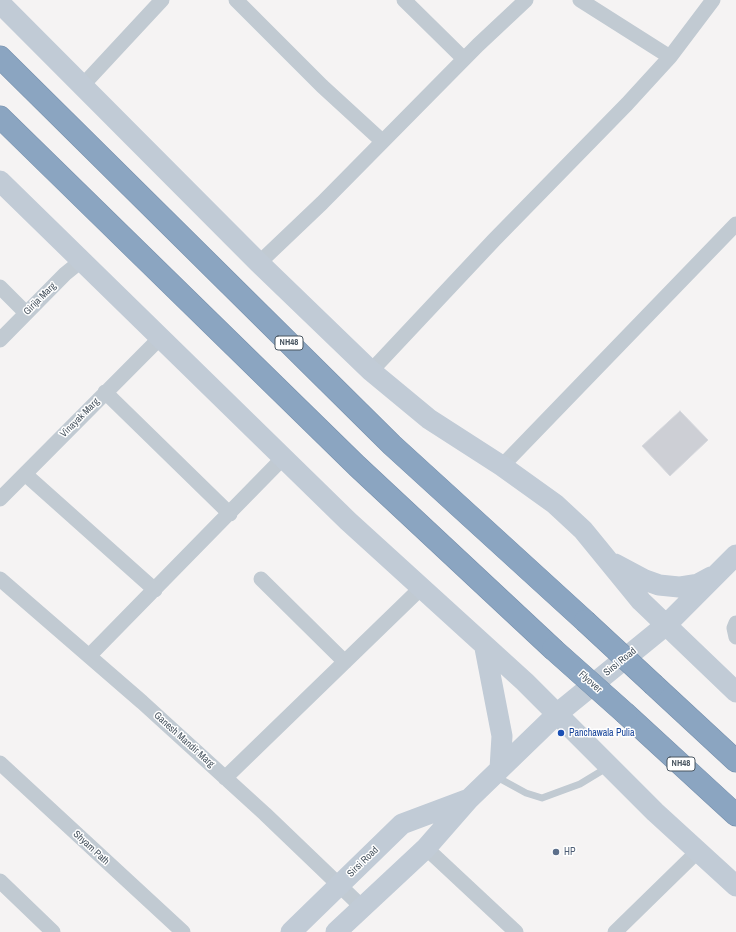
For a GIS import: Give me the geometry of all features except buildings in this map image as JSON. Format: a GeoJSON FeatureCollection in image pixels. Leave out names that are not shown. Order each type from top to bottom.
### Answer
{"type":"FeatureCollection","features":[{"type":"Feature","properties":{"kind":"highway","name":"NH48"},"geometry":{"type":"LineString","coordinates":[[0,57],[392,444],[736,761]]}},
{"type":"Feature","properties":{"kind":"highway","name":"Flyover"},"geometry":{"type":"LineString","coordinates":[[0,117],[357,466],[554,650],[736,815]]}},
{"type":"Feature","properties":{"kind":"street"},"geometry":{"type":"LineString","coordinates":[[82,86],[162,0]]}},
{"type":"Feature","properties":{"kind":"street"},"geometry":{"type":"LineString","coordinates":[[236,0],[322,86],[382,140]]}},
{"type":"Feature","properties":{"kind":"street"},"geometry":{"type":"LineString","coordinates":[[404,0],[464,59]]}},
{"type":"Feature","properties":{"kind":"street"},"geometry":{"type":"LineString","coordinates":[[259,263],[322,203],[382,140],[464,59],[526,0]]}},
{"type":"Feature","properties":{"kind":"street"},"geometry":{"type":"LineString","coordinates":[[580,0],[670,58]]}},
{"type":"Feature","properties":{"kind":"street"},"geometry":{"type":"LineString","coordinates":[[370,371],[670,58],[713,0]]}},
{"type":"Feature","properties":{"kind":"street"},"geometry":{"type":"LineString","coordinates":[[0,3],[259,263],[370,371],[430,419],[502,466],[555,504],[583,530],[604,558],[641,601],[736,692]]}},
{"type":"Feature","properties":{"kind":"street"},"geometry":{"type":"LineString","coordinates":[[0,181],[348,521],[485,648],[558,713],[697,852],[736,886]]}},
{"type":"Feature","properties":{"kind":"street"},"geometry":{"type":"LineString","coordinates":[[502,466],[736,224]]}},
{"type":"Feature","properties":{"kind":"street","name":"Girija Marg"},"geometry":{"type":"LineString","coordinates":[[0,340],[64,274],[81,261]]}},
{"type":"Feature","properties":{"kind":"street"},"geometry":{"type":"LineString","coordinates":[[0,287],[26,313]]}},
{"type":"Feature","properties":{"kind":"street","name":"Vinayak Marg"},"geometry":{"type":"LineString","coordinates":[[0,499],[160,338]]}},
{"type":"Feature","properties":{"kind":"street"},"geometry":{"type":"LineString","coordinates":[[105,392],[230,514]]}},
{"type":"Feature","properties":{"kind":"street"},"geometry":{"type":"LineString","coordinates":[[89,656],[230,514],[284,457]]}},
{"type":"Feature","properties":{"kind":"street"},"geometry":{"type":"LineString","coordinates":[[25,474],[155,590]]}},
{"type":"Feature","properties":{"kind":"street","name":"Sirsi Road"},"geometry":{"type":"LineString","coordinates":[[336,932],[426,848],[468,800],[558,713],[666,626],[736,555]]}},
{"type":"Feature","properties":{"kind":"street"},"geometry":{"type":"LineString","coordinates":[[604,558],[645,580],[659,585],[679,587],[698,584],[717,574]]}},
{"type":"Feature","properties":{"kind":"street","name":"Ganesh Mandir Marg"},"geometry":{"type":"LineString","coordinates":[[0,579],[89,656],[225,778],[362,907]]}},
{"type":"Feature","properties":{"kind":"street"},"geometry":{"type":"LineString","coordinates":[[261,579],[345,662]]}},
{"type":"Feature","properties":{"kind":"street"},"geometry":{"type":"LineString","coordinates":[[225,778],[421,588]]}},
{"type":"Feature","properties":{"kind":"street"},"geometry":{"type":"LineString","coordinates":[[736,623],[734,628],[736,637]]}},
{"type":"Feature","properties":{"kind":"street"},"geometry":{"type":"LineString","coordinates":[[485,648],[502,736],[497,772]]}},
{"type":"Feature","properties":{"kind":"street","name":"Shyam Path"},"geometry":{"type":"LineString","coordinates":[[0,763],[183,932]]}},
{"type":"Feature","properties":{"kind":"street","name":"Sirsi Road"},"geometry":{"type":"LineString","coordinates":[[291,932],[402,824],[468,800]]}},
{"type":"Feature","properties":{"kind":"street"},"geometry":{"type":"LineString","coordinates":[[426,848],[516,932]]}},
{"type":"Feature","properties":{"kind":"street"},"geometry":{"type":"LineString","coordinates":[[615,932],[697,852]]}},
{"type":"Feature","properties":{"kind":"street"},"geometry":{"type":"LineString","coordinates":[[0,880],[53,932]]}},
{"type":"Feature","properties":{"kind":"lane"},"geometry":{"type":"LineString","coordinates":[[497,772],[526,793],[542,798],[580,784],[610,766]]}},
{"type":"Feature","properties":{"kind":"place","name":"Panchawala Pulia"},"geometry":{"type":"Point","coordinates":[561,733]}},
{"type":"Feature","properties":{"kind":"place","name":"HP"},"geometry":{"type":"Point","coordinates":[556,852]}}]}
